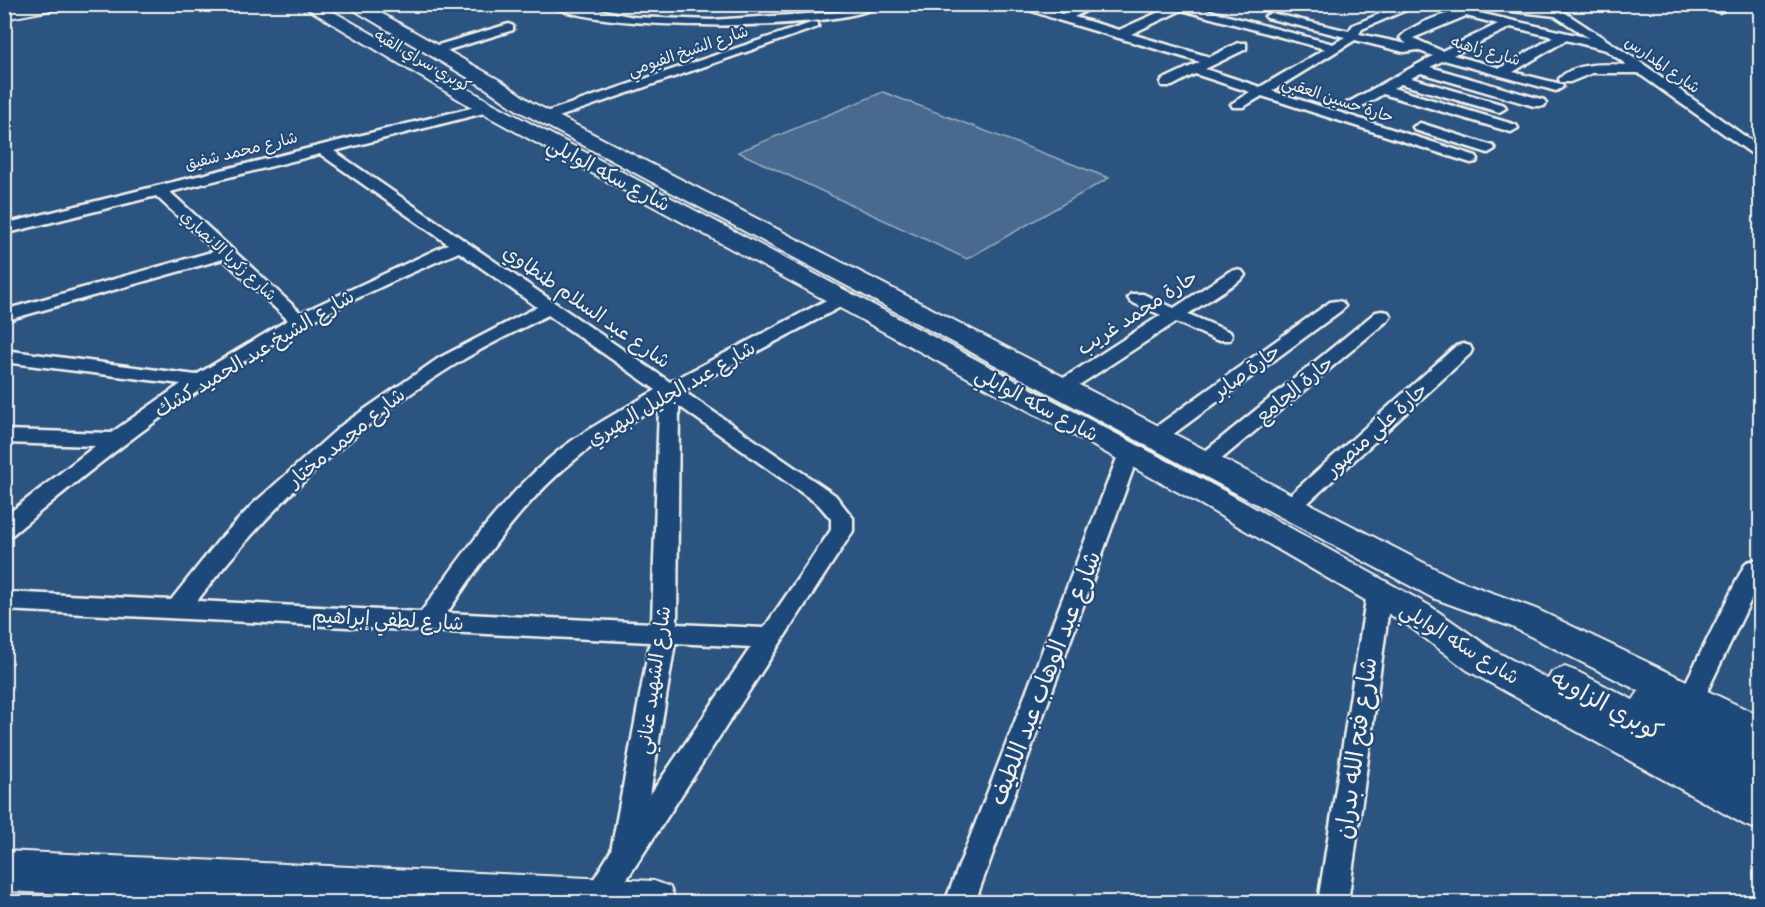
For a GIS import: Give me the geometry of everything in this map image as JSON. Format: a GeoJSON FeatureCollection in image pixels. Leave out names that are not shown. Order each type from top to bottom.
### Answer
{"type":"FeatureCollection","features":[{"type":"Feature","properties":{"kind":"main road"},"geometry":{"type":"LineString","coordinates":[[4,6],[14,4]]}},
{"type":"Feature","properties":{"kind":"main road"},"geometry":{"type":"LineString","coordinates":[[4,14],[57,4]]}},
{"type":"Feature","properties":{"kind":"main road","name":"شارع سكه الوايلي"},"geometry":{"type":"LineString","coordinates":[[308,4],[486,108],[1129,453],[1418,615],[1480,660],[1761,812]]}},
{"type":"Feature","properties":{"kind":"main road","name":"شارع سكه الوايلي"},"geometry":{"type":"LineString","coordinates":[[339,7],[432,51],[494,85],[535,111],[1445,589],[1524,618],[1761,734]]}},
{"type":"Feature","properties":{"kind":"main road","name":"كوبري سراي القبه"},"geometry":{"type":"LineString","coordinates":[[339,7],[476,91],[535,111]]}},
{"type":"Feature","properties":{"kind":"main road","name":"كوبري الزاويه"},"geometry":{"type":"LineString","coordinates":[[1445,589],[1510,628],[1761,758]]}},
{"type":"Feature","properties":{"kind":"main road","name":"كوبري الزاويه"},"geometry":{"type":"LineString","coordinates":[[1418,615],[1494,644],[1761,786]]}},
{"type":"Feature","properties":{"kind":"main road"},"geometry":{"type":"LineString","coordinates":[[4,871],[654,903]]}},
{"type":"Feature","properties":{"kind":"street"},"geometry":{"type":"LineString","coordinates":[[553,4],[598,15],[672,23],[711,23],[841,15],[877,4]]}},
{"type":"Feature","properties":{"kind":"street"},"geometry":{"type":"LineString","coordinates":[[987,4],[1002,4]]}},
{"type":"Feature","properties":{"kind":"street"},"geometry":{"type":"LineString","coordinates":[[1017,4],[1210,62]]}},
{"type":"Feature","properties":{"kind":"street"},"geometry":{"type":"LineString","coordinates":[[1062,18],[1094,4]]}},
{"type":"Feature","properties":{"kind":"street"},"geometry":{"type":"LineString","coordinates":[[1238,104],[1334,48],[1352,36],[1357,27],[1415,4]]}},
{"type":"Feature","properties":{"kind":"street","name":"شارع المدارس"},"geometry":{"type":"LineString","coordinates":[[1545,4],[1610,46],[1761,153]]}},
{"type":"Feature","properties":{"kind":"street"},"geometry":{"type":"LineString","coordinates":[[1700,4],[1719,9]]}},
{"type":"Feature","properties":{"kind":"street"},"geometry":{"type":"LineString","coordinates":[[1119,35],[1184,6],[1334,48]]}},
{"type":"Feature","properties":{"kind":"street"},"geometry":{"type":"LineString","coordinates":[[1240,23],[1286,8]]}},
{"type":"Feature","properties":{"kind":"street"},"geometry":{"type":"LineString","coordinates":[[1512,8],[1558,13]]}},
{"type":"Feature","properties":{"kind":"street","name":"شارع زاهيه"},"geometry":{"type":"LineString","coordinates":[[1262,14],[1404,48],[1413,43],[1443,55],[1530,79],[1561,83],[1573,73],[1585,69],[1642,69]]}},
{"type":"Feature","properties":{"kind":"street"},"geometry":{"type":"LineString","coordinates":[[1413,43],[1406,38],[1410,33],[1458,14],[1472,14],[1610,46]]}},
{"type":"Feature","properties":{"kind":"street","name":"شارع الشيخ الفيومي"},"geometry":{"type":"LineString","coordinates":[[535,111],[841,15]]}},
{"type":"Feature","properties":{"kind":"street"},"geometry":{"type":"LineString","coordinates":[[1352,106],[1443,55],[1510,23]]}},
{"type":"Feature","properties":{"kind":"street"},"geometry":{"type":"LineString","coordinates":[[432,51],[509,28]]}},
{"type":"Feature","properties":{"kind":"street"},"geometry":{"type":"LineString","coordinates":[[1471,83],[1565,36]]}},
{"type":"Feature","properties":{"kind":"street"},"geometry":{"type":"LineString","coordinates":[[1167,83],[1242,46]]}},
{"type":"Feature","properties":{"kind":"street"},"geometry":{"type":"LineString","coordinates":[[1419,68],[1539,103]]}},
{"type":"Feature","properties":{"kind":"street","name":"حارة حسين العقبي"},"geometry":{"type":"LineString","coordinates":[[1194,70],[1471,159]]}},
{"type":"Feature","properties":{"kind":"street"},"geometry":{"type":"LineString","coordinates":[[1399,79],[1499,108]]}},
{"type":"Feature","properties":{"kind":"street"},"geometry":{"type":"LineString","coordinates":[[1515,96],[1530,79]]}},
{"type":"Feature","properties":{"kind":"street"},"geometry":{"type":"LineString","coordinates":[[1278,82],[1374,113]]}},
{"type":"Feature","properties":{"kind":"street"},"geometry":{"type":"LineString","coordinates":[[1381,89],[1512,128]]}},
{"type":"Feature","properties":{"kind":"street"},"geometry":{"type":"LineString","coordinates":[[1314,108],[1329,99]]}},
{"type":"Feature","properties":{"kind":"street","name":"شارع محمد شفيق"},"geometry":{"type":"LineString","coordinates":[[4,229],[486,108]]}},
{"type":"Feature","properties":{"kind":"street"},"geometry":{"type":"LineString","coordinates":[[1409,124],[1488,149]]}},
{"type":"Feature","properties":{"kind":"street","name":"شارع عبد السلام طنطاوي"},"geometry":{"type":"LineString","coordinates":[[322,149],[827,500]]}},
{"type":"Feature","properties":{"kind":"street","name":"شارع زكريا الانصاري"},"geometry":{"type":"LineString","coordinates":[[159,190],[299,321]]}},
{"type":"Feature","properties":{"kind":"street","name":"شارع الشيخ عبد الحميد كشك"},"geometry":{"type":"LineString","coordinates":[[4,529],[114,440],[200,381],[299,321],[372,284],[461,245]]}},
{"type":"Feature","properties":{"kind":"street"},"geometry":{"type":"LineString","coordinates":[[4,316],[227,253]]}},
{"type":"Feature","properties":{"kind":"street","name":"حارة محمد غريب"},"geometry":{"type":"LineString","coordinates":[[1063,387],[1236,275]]}},
{"type":"Feature","properties":{"kind":"street"},"geometry":{"type":"LineString","coordinates":[[1137,298],[1223,336]]}},
{"type":"Feature","properties":{"kind":"street","name":"شارع عبد الجليل البهيري"},"geometry":{"type":"LineString","coordinates":[[428,621],[469,561],[507,513],[549,470],[594,435],[669,390],[842,299]]}},
{"type":"Feature","properties":{"kind":"street","name":"حارة صابر"},"geometry":{"type":"LineString","coordinates":[[1157,436],[1336,306]]}},
{"type":"Feature","properties":{"kind":"street","name":"شارع محمد مختار"},"geometry":{"type":"LineString","coordinates":[[177,609],[233,539],[293,478],[354,425],[417,380],[471,348],[550,307]]}},
{"type":"Feature","properties":{"kind":"street","name":"حارة الجامع"},"geometry":{"type":"LineString","coordinates":[[1205,462],[1382,316]]}},
{"type":"Feature","properties":{"kind":"street","name":"حارة علي منصور"},"geometry":{"type":"LineString","coordinates":[[1289,508],[1463,351]]}},
{"type":"Feature","properties":{"kind":"street"},"geometry":{"type":"LineString","coordinates":[[4,356],[200,381]]}},
{"type":"Feature","properties":{"kind":"street","name":"شارع الشهيد عناني"},"geometry":{"type":"LineString","coordinates":[[624,860],[664,632],[669,390]]}},
{"type":"Feature","properties":{"kind":"street"},"geometry":{"type":"LineString","coordinates":[[4,436],[114,440]]}},
{"type":"Feature","properties":{"kind":"street","name":"شارع عبد الوهاب عبد اللطيف"},"geometry":{"type":"LineString","coordinates":[[960,903],[1129,453]]}},
{"type":"Feature","properties":{"kind":"street","name":"شارع الشهيد عناني"},"geometry":{"type":"LineString","coordinates":[[596,900],[842,531],[842,518],[827,500]]}},
{"type":"Feature","properties":{"kind":"street"},"geometry":{"type":"LineString","coordinates":[[1690,699],[1755,568]]}},
{"type":"Feature","properties":{"kind":"street","name":"شارع فتح الله بدران"},"geometry":{"type":"LineString","coordinates":[[1333,903],[1379,593]]}},
{"type":"Feature","properties":{"kind":"street","name":"شارع لطفي إبراهيم"},"geometry":{"type":"LineString","coordinates":[[4,601],[771,638]]}},
{"type":"Feature","properties":{"kind":"shaded area"},"geometry":{"type":"Polygon","coordinates":[[[883,92],[1109,178],[967,259],[738,152],[883,92]]]}}]}
